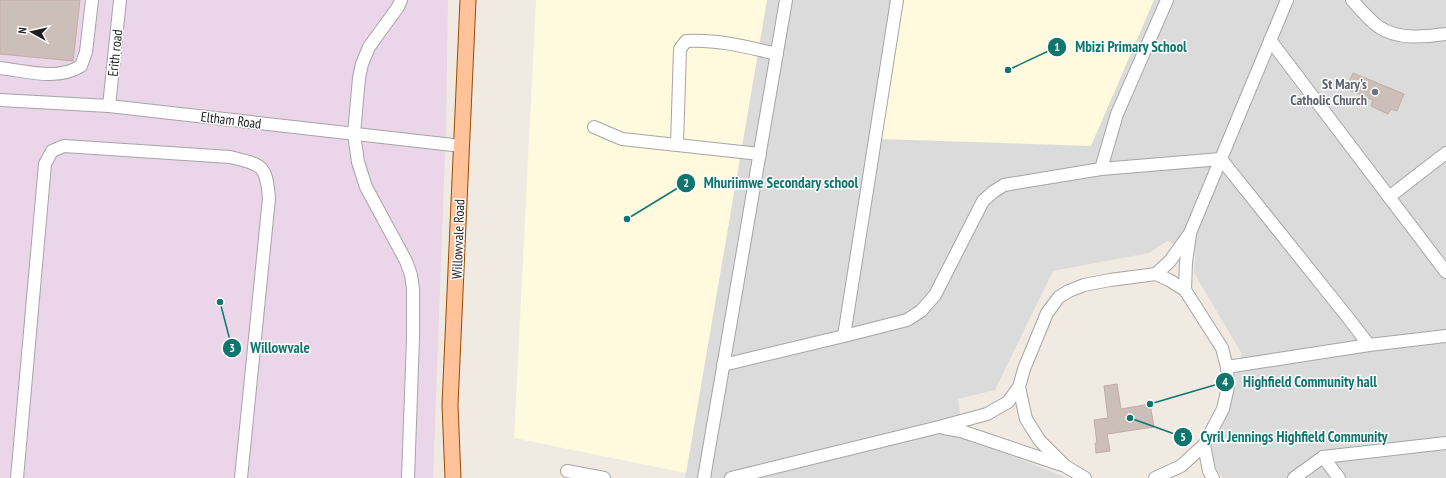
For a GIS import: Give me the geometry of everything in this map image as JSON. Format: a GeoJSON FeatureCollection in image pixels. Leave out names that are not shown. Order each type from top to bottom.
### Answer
{"type":"FeatureCollection","features":[{"type":"Feature","properties":{"kind":"main road","name":"Willowvale Road"},"geometry":{"type":"LineString","coordinates":[[453,478],[450,406],[468,0]]}},
{"type":"Feature","properties":{"kind":"street"},"geometry":{"type":"LineString","coordinates":[[0,68],[53,74],[65,73],[81,66],[86,52],[92,0]]}},
{"type":"Feature","properties":{"kind":"street","name":"Erith road"},"geometry":{"type":"LineString","coordinates":[[109,106],[120,0]]}},
{"type":"Feature","properties":{"kind":"street"},"geometry":{"type":"LineString","coordinates":[[401,0],[398,7],[369,47],[362,64],[359,78],[354,134],[358,162],[366,187],[406,261],[413,289],[413,338],[408,478]]}},
{"type":"Feature","properties":{"kind":"street"},"geometry":{"type":"LineString","coordinates":[[704,478],[786,0]]}},
{"type":"Feature","properties":{"kind":"street"},"geometry":{"type":"LineString","coordinates":[[844,336],[897,0]]}},
{"type":"Feature","properties":{"kind":"street"},"geometry":{"type":"LineString","coordinates":[[1101,169],[1118,114],[1167,0]]}},
{"type":"Feature","properties":{"kind":"street"},"geometry":{"type":"LineString","coordinates":[[1156,274],[1170,261],[1190,233],[1287,0]]}},
{"type":"Feature","properties":{"kind":"street"},"geometry":{"type":"LineString","coordinates":[[1352,0],[1378,26],[1391,34],[1431,36],[1446,34]]}},
{"type":"Feature","properties":{"kind":"street"},"geometry":{"type":"LineString","coordinates":[[677,145],[680,49],[686,41],[701,40],[728,43],[777,54]]}},
{"type":"Feature","properties":{"kind":"street"},"geometry":{"type":"LineString","coordinates":[[1270,40],[1446,272]]}},
{"type":"Feature","properties":{"kind":"street","name":"Eltham Road"},"geometry":{"type":"LineString","coordinates":[[0,100],[109,106],[462,146]]}},
{"type":"Feature","properties":{"kind":"street"},"geometry":{"type":"LineString","coordinates":[[594,127],[622,139],[760,154]]}},
{"type":"Feature","properties":{"kind":"street"},"geometry":{"type":"LineString","coordinates":[[17,478],[45,164],[52,151],[64,146],[230,157],[257,164],[263,170],[267,181],[269,198],[241,478]]}},
{"type":"Feature","properties":{"kind":"street"},"geometry":{"type":"LineString","coordinates":[[1389,197],[1446,153]]}},
{"type":"Feature","properties":{"kind":"street"},"geometry":{"type":"LineString","coordinates":[[723,365],[906,320],[921,311],[935,295],[983,201],[1004,185],[1101,169],[1221,159]]}},
{"type":"Feature","properties":{"kind":"street"},"geometry":{"type":"LineString","coordinates":[[1221,159],[1369,345]]}},
{"type":"Feature","properties":{"kind":"street"},"geometry":{"type":"LineString","coordinates":[[1185,290],[1186,262],[1190,233]]}},
{"type":"Feature","properties":{"kind":"street"},"geometry":{"type":"LineString","coordinates":[[731,478],[939,428],[987,414],[1008,402],[1019,387],[1024,368],[1047,313],[1059,298],[1069,291],[1084,286],[1110,280],[1156,274],[1185,290],[1222,348],[1227,367],[1228,388],[1223,408],[1204,445],[1181,466],[1155,478]]}},
{"type":"Feature","properties":{"kind":"street"},"geometry":{"type":"LineString","coordinates":[[1227,367],[1369,345],[1446,336]]}},
{"type":"Feature","properties":{"kind":"street"},"geometry":{"type":"LineString","coordinates":[[1019,387],[1026,419],[1040,441],[1065,466]]}},
{"type":"Feature","properties":{"kind":"street"},"geometry":{"type":"LineString","coordinates":[[939,428],[961,431],[1065,466],[1085,478]]}},
{"type":"Feature","properties":{"kind":"street"},"geometry":{"type":"LineString","coordinates":[[1294,478],[1323,457],[1446,443]]}},
{"type":"Feature","properties":{"kind":"street"},"geometry":{"type":"LineString","coordinates":[[1204,445],[1209,471],[1212,478]]}},
{"type":"Feature","properties":{"kind":"street"},"geometry":{"type":"LineString","coordinates":[[1323,457],[1339,478]]}},
{"type":"Feature","properties":{"kind":"street"},"geometry":{"type":"LineString","coordinates":[[567,471],[604,478]]}},
{"type":"Feature","properties":{"kind":"shaded area"},"geometry":{"type":"Polygon","coordinates":[[[0,0],[448,0],[446,127],[433,478],[0,478],[0,0]]]}},
{"type":"Feature","properties":{"kind":"shaded area"},"geometry":{"type":"Polygon","coordinates":[[[536,0],[767,0],[686,473],[514,438],[536,0]]]}},
{"type":"Feature","properties":{"kind":"shaded area"},"geometry":{"type":"Polygon","coordinates":[[[767,0],[1446,0],[1446,478],[1223,478],[1208,458],[1242,354],[1194,273],[1195,253],[1167,241],[1149,253],[1053,271],[995,390],[958,399],[963,436],[1067,478],[685,478],[767,0]]]}},
{"type":"Feature","properties":{"kind":"shaded area"},"geometry":{"type":"Polygon","coordinates":[[[904,0],[1154,0],[1091,146],[881,139],[904,0]]]}},
{"type":"Feature","properties":{"kind":"building"},"geometry":{"type":"Polygon","coordinates":[[[0,0],[80,0],[73,61],[0,54],[0,0]]]}},
{"type":"Feature","properties":{"kind":"building","name":"St Mary's Catholic Church"},"geometry":{"type":"Polygon","coordinates":[[[1353,73],[1404,94],[1397,111],[1391,109],[1388,114],[1371,106],[1373,100],[1346,89],[1353,73]]]}},
{"type":"Feature","properties":{"kind":"building"},"geometry":{"type":"Polygon","coordinates":[[[1117,384],[1121,409],[1150,404],[1154,427],[1107,434],[1110,451],[1096,453],[1095,443],[1097,443],[1094,420],[1108,418],[1104,386],[1117,384]]]}},
{"type":"Feature","properties":{"kind":"place","name":"Mbizi Primary School"},"geometry":{"type":"Point","coordinates":[1008,70]}},
{"type":"Feature","properties":{"kind":"place","name":"St Mary's Catholic Church"},"geometry":{"type":"Point","coordinates":[1375,92]}},
{"type":"Feature","properties":{"kind":"place","name":"Mhuriimwe Secondary school"},"geometry":{"type":"Point","coordinates":[627,219]}},
{"type":"Feature","properties":{"kind":"place","name":"Willowvale"},"geometry":{"type":"Point","coordinates":[220,302]}},
{"type":"Feature","properties":{"kind":"place","name":"Highfield Community hall"},"geometry":{"type":"Point","coordinates":[1150,404]}},
{"type":"Feature","properties":{"kind":"place","name":"Cyril Jennings Highfield Community"},"geometry":{"type":"Point","coordinates":[1130,418]}}]}
